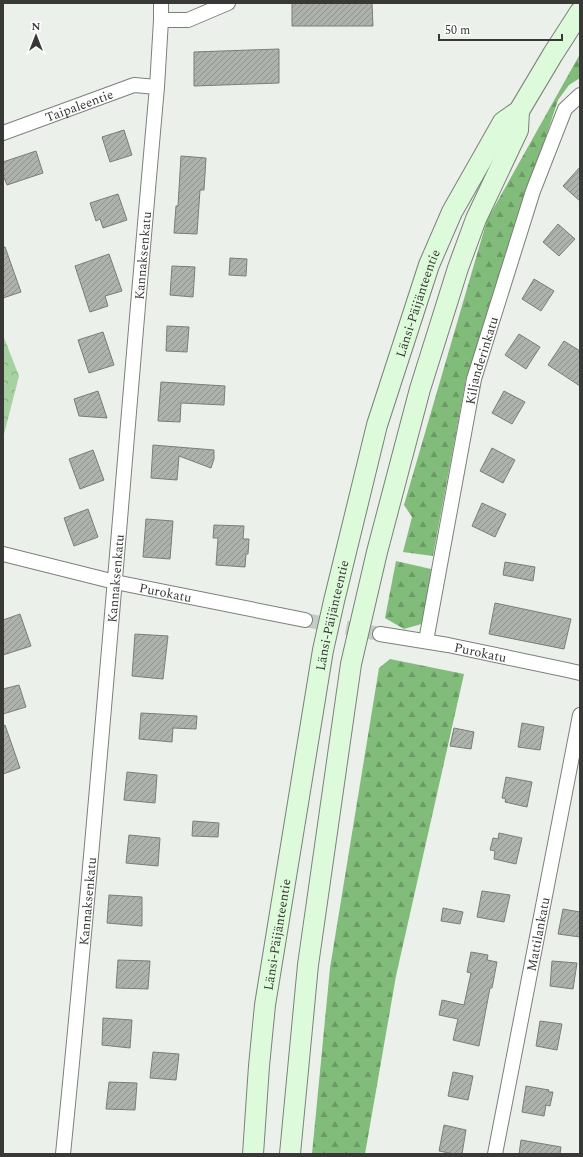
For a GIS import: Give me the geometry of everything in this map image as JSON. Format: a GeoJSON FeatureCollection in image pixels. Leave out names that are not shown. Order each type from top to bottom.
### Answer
{"type":"FeatureCollection","features":[{"type":"Feature","properties":{"kind":"main road","name":"Länsi-Päijänteentie"},"geometry":{"type":"LineString","coordinates":[[253,1154],[265,1005],[323,650],[377,426],[429,265],[452,212],[503,122],[519,111],[580,12]]}},
{"type":"Feature","properties":{"kind":"main road","name":"Länsi-Päijänteentie"},"geometry":{"type":"LineString","coordinates":[[290,1154],[308,965],[352,664],[377,552],[420,389],[458,268],[476,219],[518,130],[519,111]]}},
{"type":"Feature","properties":{"kind":"street","name":"Kannaksenkatu"},"geometry":{"type":"LineString","coordinates":[[63,1154],[75,1043],[102,745],[157,87],[161,3]]}},
{"type":"Feature","properties":{"kind":"street"},"geometry":{"type":"LineString","coordinates":[[161,20],[188,20],[228,3]]}},
{"type":"Feature","properties":{"kind":"street","name":"Taipaleentie"},"geometry":{"type":"LineString","coordinates":[[3,134],[134,85],[157,87]]}},
{"type":"Feature","properties":{"kind":"street","name":"Kiljanderinkatu"},"geometry":{"type":"LineString","coordinates":[[426,641],[474,379],[533,191],[565,109],[580,95]]}},
{"type":"Feature","properties":{"kind":"street","name":"Purokatu"},"geometry":{"type":"LineString","coordinates":[[3,554],[115,582],[305,620]]}},
{"type":"Feature","properties":{"kind":"street","name":"Purokatu"},"geometry":{"type":"LineString","coordinates":[[380,634],[426,641],[561,668],[580,674]]}},
{"type":"Feature","properties":{"kind":"street","name":"Mattilankatu"},"geometry":{"type":"LineString","coordinates":[[495,1154],[580,715]]}},
{"type":"Feature","properties":{"kind":"green space"},"geometry":{"type":"Polygon","coordinates":[[[580,54],[580,78],[569,85],[558,100],[466,379],[433,556],[403,552],[412,517],[404,505],[487,220],[580,54]]]}},
{"type":"Feature","properties":{"kind":"green space"},"geometry":{"type":"Polygon","coordinates":[[[3,335],[19,376],[3,438],[3,335]]]}},
{"type":"Feature","properties":{"kind":"green space"},"geometry":{"type":"Polygon","coordinates":[[[396,561],[431,569],[425,623],[404,629],[385,618],[396,561]]]}},
{"type":"Feature","properties":{"kind":"green space"},"geometry":{"type":"Polygon","coordinates":[[[390,659],[464,674],[396,976],[365,1154],[312,1154],[330,968],[379,668],[390,659]]]}},
{"type":"Feature","properties":{"kind":"building"},"geometry":{"type":"Polygon","coordinates":[[[292,3],[372,3],[373,26],[292,26],[292,3]]]}},
{"type":"Feature","properties":{"kind":"building"},"geometry":{"type":"Polygon","coordinates":[[[279,49],[279,83],[194,86],[194,52],[279,49]]]}},
{"type":"Feature","properties":{"kind":"building"},"geometry":{"type":"Polygon","coordinates":[[[124,130],[132,155],[110,162],[102,137],[124,130]]]}},
{"type":"Feature","properties":{"kind":"building"},"geometry":{"type":"Polygon","coordinates":[[[36,151],[43,173],[7,185],[3,175],[3,162],[36,151]]]}},
{"type":"Feature","properties":{"kind":"building"},"geometry":{"type":"Polygon","coordinates":[[[181,156],[206,158],[204,190],[200,190],[197,234],[174,233],[176,206],[178,206],[181,156]]]}},
{"type":"Feature","properties":{"kind":"building"},"geometry":{"type":"Polygon","coordinates":[[[580,167],[580,201],[563,186],[580,167]]]}},
{"type":"Feature","properties":{"kind":"building"},"geometry":{"type":"Polygon","coordinates":[[[118,194],[127,220],[103,228],[100,219],[96,221],[90,203],[118,194]]]}},
{"type":"Feature","properties":{"kind":"building"},"geometry":{"type":"Polygon","coordinates":[[[558,224],[575,239],[559,256],[543,242],[558,224]]]}},
{"type":"Feature","properties":{"kind":"building"},"geometry":{"type":"Polygon","coordinates":[[[3,247],[5,247],[21,292],[3,298],[3,247]]]}},
{"type":"Feature","properties":{"kind":"building"},"geometry":{"type":"Polygon","coordinates":[[[109,254],[122,291],[105,296],[108,306],[90,312],[75,266],[109,254]]]}},
{"type":"Feature","properties":{"kind":"building"},"geometry":{"type":"Polygon","coordinates":[[[230,258],[247,259],[246,276],[229,275],[230,258]]]}},
{"type":"Feature","properties":{"kind":"building"},"geometry":{"type":"Polygon","coordinates":[[[172,266],[195,267],[193,297],[170,295],[172,266]]]}},
{"type":"Feature","properties":{"kind":"building"},"geometry":{"type":"Polygon","coordinates":[[[534,279],[554,291],[541,311],[522,299],[534,279]]]}},
{"type":"Feature","properties":{"kind":"building"},"geometry":{"type":"Polygon","coordinates":[[[167,326],[189,327],[187,352],[166,351],[167,326]]]}},
{"type":"Feature","properties":{"kind":"building"},"geometry":{"type":"Polygon","coordinates":[[[103,332],[114,365],[89,373],[78,340],[103,332]]]}},
{"type":"Feature","properties":{"kind":"building"},"geometry":{"type":"Polygon","coordinates":[[[519,334],[540,347],[526,369],[505,355],[519,334]]]}},
{"type":"Feature","properties":{"kind":"building"},"geometry":{"type":"Polygon","coordinates":[[[564,341],[580,351],[580,386],[548,365],[564,341]]]}},
{"type":"Feature","properties":{"kind":"building"},"geometry":{"type":"Polygon","coordinates":[[[161,382],[225,386],[224,405],[181,403],[180,422],[158,421],[161,382]]]}},
{"type":"Feature","properties":{"kind":"building"},"geometry":{"type":"Polygon","coordinates":[[[98,391],[107,418],[79,416],[74,399],[98,391]]]}},
{"type":"Feature","properties":{"kind":"building"},"geometry":{"type":"Polygon","coordinates":[[[504,391],[525,402],[512,424],[492,413],[504,391]]]}},
{"type":"Feature","properties":{"kind":"building"},"geometry":{"type":"Polygon","coordinates":[[[153,445],[214,450],[214,459],[211,468],[179,456],[177,480],[151,478],[153,445]]]}},
{"type":"Feature","properties":{"kind":"building"},"geometry":{"type":"Polygon","coordinates":[[[492,448],[515,460],[503,483],[480,471],[492,448]]]}},
{"type":"Feature","properties":{"kind":"building"},"geometry":{"type":"Polygon","coordinates":[[[93,450],[104,480],[80,489],[69,459],[93,450]]]}},
{"type":"Feature","properties":{"kind":"building"},"geometry":{"type":"Polygon","coordinates":[[[482,503],[506,514],[495,537],[472,526],[482,503]]]}},
{"type":"Feature","properties":{"kind":"building"},"geometry":{"type":"Polygon","coordinates":[[[88,509],[98,537],[74,546],[64,518],[88,509]]]}},
{"type":"Feature","properties":{"kind":"building"},"geometry":{"type":"Polygon","coordinates":[[[146,519],[173,521],[170,559],[143,557],[146,519]]]}},
{"type":"Feature","properties":{"kind":"building"},"geometry":{"type":"Polygon","coordinates":[[[214,525],[244,526],[243,539],[249,539],[245,567],[216,565],[218,538],[213,538],[214,525]]]}},
{"type":"Feature","properties":{"kind":"building"},"geometry":{"type":"Polygon","coordinates":[[[505,562],[535,567],[533,581],[503,575],[505,562]]]}},
{"type":"Feature","properties":{"kind":"building"},"geometry":{"type":"Polygon","coordinates":[[[495,603],[571,619],[564,649],[489,634],[495,603]]]}},
{"type":"Feature","properties":{"kind":"building"},"geometry":{"type":"Polygon","coordinates":[[[20,614],[31,646],[3,655],[3,620],[20,614]]]}},
{"type":"Feature","properties":{"kind":"building"},"geometry":{"type":"Polygon","coordinates":[[[135,634],[168,636],[163,679],[132,676],[135,634]]]}},
{"type":"Feature","properties":{"kind":"building"},"geometry":{"type":"Polygon","coordinates":[[[19,685],[26,707],[3,714],[3,689],[19,685]]]}},
{"type":"Feature","properties":{"kind":"building"},"geometry":{"type":"Polygon","coordinates":[[[141,713],[197,716],[196,729],[173,728],[172,742],[139,739],[141,713]]]}},
{"type":"Feature","properties":{"kind":"building"},"geometry":{"type":"Polygon","coordinates":[[[522,723],[544,727],[540,750],[518,747],[522,723]]]}},
{"type":"Feature","properties":{"kind":"building"},"geometry":{"type":"Polygon","coordinates":[[[5,725],[20,768],[3,774],[3,726],[5,725]]]}},
{"type":"Feature","properties":{"kind":"building"},"geometry":{"type":"Polygon","coordinates":[[[454,728],[474,732],[471,749],[450,746],[454,728]]]}},
{"type":"Feature","properties":{"kind":"building"},"geometry":{"type":"Polygon","coordinates":[[[127,772],[157,775],[155,803],[124,800],[127,772]]]}},
{"type":"Feature","properties":{"kind":"building"},"geometry":{"type":"Polygon","coordinates":[[[506,777],[532,782],[527,807],[505,802],[506,799],[502,798],[506,777]]]}},
{"type":"Feature","properties":{"kind":"building"},"geometry":{"type":"Polygon","coordinates":[[[193,821],[219,823],[218,837],[192,836],[193,821]]]}},
{"type":"Feature","properties":{"kind":"building"},"geometry":{"type":"Polygon","coordinates":[[[499,833],[522,838],[516,864],[494,859],[495,851],[490,850],[493,838],[498,839],[499,833]]]}},
{"type":"Feature","properties":{"kind":"building"},"geometry":{"type":"Polygon","coordinates":[[[129,835],[160,838],[158,866],[126,863],[129,835]]]}},
{"type":"Feature","properties":{"kind":"building"},"geometry":{"type":"Polygon","coordinates":[[[482,891],[510,895],[504,922],[477,917],[482,891]]]}},
{"type":"Feature","properties":{"kind":"building"},"geometry":{"type":"Polygon","coordinates":[[[109,895],[142,897],[142,926],[107,923],[109,895]]]}},
{"type":"Feature","properties":{"kind":"building"},"geometry":{"type":"Polygon","coordinates":[[[443,908],[463,912],[460,924],[441,921],[443,908]]]}},
{"type":"Feature","properties":{"kind":"building"},"geometry":{"type":"Polygon","coordinates":[[[563,909],[580,912],[580,937],[558,934],[563,909]]]}},
{"type":"Feature","properties":{"kind":"building"},"geometry":{"type":"Polygon","coordinates":[[[471,952],[488,955],[487,960],[497,962],[492,988],[490,988],[479,1046],[453,1040],[458,1019],[439,1015],[442,1000],[464,1005],[471,973],[467,972],[471,952]]]}},
{"type":"Feature","properties":{"kind":"building"},"geometry":{"type":"Polygon","coordinates":[[[118,960],[150,961],[148,989],[116,988],[118,960]]]}},
{"type":"Feature","properties":{"kind":"building"},"geometry":{"type":"Polygon","coordinates":[[[552,961],[577,963],[573,989],[550,986],[552,961]]]}},
{"type":"Feature","properties":{"kind":"building"},"geometry":{"type":"Polygon","coordinates":[[[103,1018],[132,1020],[130,1048],[102,1045],[103,1018]]]}},
{"type":"Feature","properties":{"kind":"building"},"geometry":{"type":"Polygon","coordinates":[[[540,1021],[562,1024],[557,1050],[536,1046],[540,1021]]]}},
{"type":"Feature","properties":{"kind":"building"},"geometry":{"type":"Polygon","coordinates":[[[153,1052],[179,1054],[176,1080],[150,1078],[153,1052]]]}},
{"type":"Feature","properties":{"kind":"building"},"geometry":{"type":"Polygon","coordinates":[[[453,1072],[473,1076],[468,1100],[448,1096],[453,1072]]]}},
{"type":"Feature","properties":{"kind":"building"},"geometry":{"type":"Polygon","coordinates":[[[109,1082],[137,1083],[135,1110],[106,1109],[109,1082]]]}},
{"type":"Feature","properties":{"kind":"building"},"geometry":{"type":"Polygon","coordinates":[[[526,1086],[553,1092],[550,1106],[546,1105],[544,1116],[522,1112],[526,1086]]]}},
{"type":"Feature","properties":{"kind":"building"},"geometry":{"type":"Polygon","coordinates":[[[444,1125],[466,1130],[462,1154],[439,1151],[444,1125]]]}},
{"type":"Feature","properties":{"kind":"building"},"geometry":{"type":"Polygon","coordinates":[[[521,1140],[561,1147],[560,1154],[519,1154],[521,1140]]]}},
{"type":"Feature","properties":{"kind":"tunnel"},"geometry":{"type":"LineString","coordinates":[[305,620],[380,634]]}}]}
